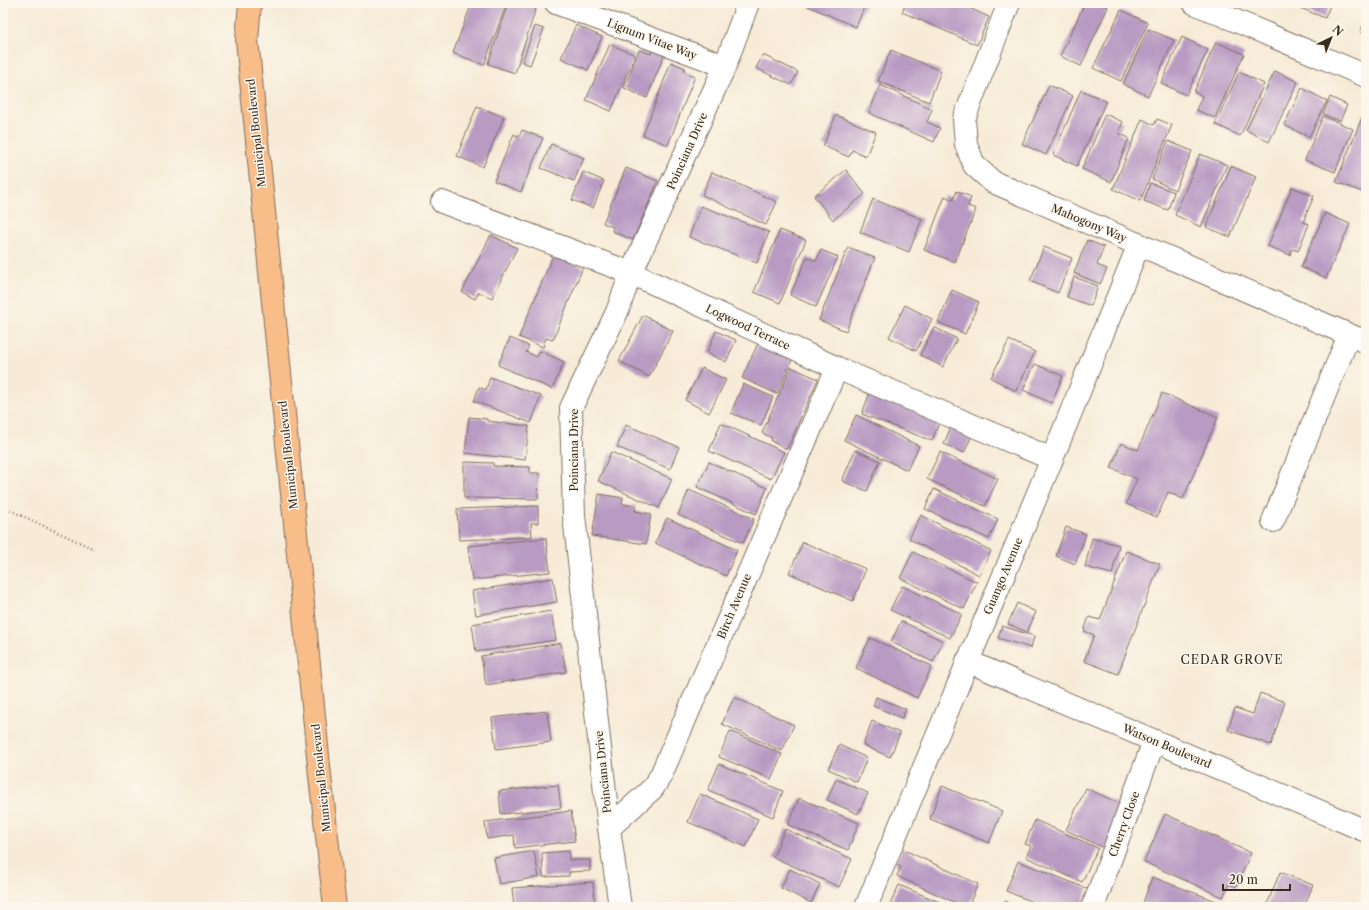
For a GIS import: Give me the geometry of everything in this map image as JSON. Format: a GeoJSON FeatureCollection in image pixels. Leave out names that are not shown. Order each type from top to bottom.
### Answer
{"type":"FeatureCollection","features":[{"type":"Feature","properties":{"kind":"main road","name":"Municipal Boulevard"},"geometry":{"type":"LineString","coordinates":[[250,3],[247,40],[318,752],[335,907]]}},
{"type":"Feature","properties":{"kind":"street","name":"Lignum Vitae Way"},"geometry":{"type":"LineString","coordinates":[[556,3],[725,66]]}},
{"type":"Feature","properties":{"kind":"street","name":"Poinciana Drive"},"geometry":{"type":"LineString","coordinates":[[620,907],[609,828],[574,516],[571,408],[617,312],[631,273],[725,66],[748,3]]}},
{"type":"Feature","properties":{"kind":"street","name":"Mahogony Way"},"geometry":{"type":"LineString","coordinates":[[1009,3],[964,120],[966,144],[974,165],[993,182],[1358,338]]}},
{"type":"Feature","properties":{"kind":"street"},"geometry":{"type":"LineString","coordinates":[[1194,3],[1366,76]]}},
{"type":"Feature","properties":{"kind":"street","name":"Logwood Terrace"},"geometry":{"type":"LineString","coordinates":[[442,202],[631,273],[837,368],[1052,459]]}},
{"type":"Feature","properties":{"kind":"street","name":"Guango Avenue"},"geometry":{"type":"LineString","coordinates":[[866,907],[1052,459],[1139,244]]}},
{"type":"Feature","properties":{"kind":"street"},"geometry":{"type":"LineString","coordinates":[[1273,521],[1358,338]]}},
{"type":"Feature","properties":{"kind":"street","name":"Birch Avenue"},"geometry":{"type":"LineString","coordinates":[[609,828],[653,788],[661,775],[837,368]]}},
{"type":"Feature","properties":{"kind":"street","name":"Watson Boulevard"},"geometry":{"type":"LineString","coordinates":[[967,661],[1366,832]]}},
{"type":"Feature","properties":{"kind":"street","name":"Cherry Close"},"geometry":{"type":"LineString","coordinates":[[1093,907],[1154,741]]}},
{"type":"Feature","properties":{"kind":"path"},"geometry":{"type":"LineString","coordinates":[[3,507],[94,549]]}},
{"type":"Feature","properties":{"kind":"building"},"geometry":{"type":"Polygon","coordinates":[[[472,3],[492,3],[505,8],[484,65],[453,53],[472,3]]]}},
{"type":"Feature","properties":{"kind":"building"},"geometry":{"type":"Polygon","coordinates":[[[508,3],[521,3],[536,8],[515,73],[488,64],[508,3]]]}},
{"type":"Feature","properties":{"kind":"building"},"geometry":{"type":"Polygon","coordinates":[[[801,3],[866,3],[856,27],[801,3]]]}},
{"type":"Feature","properties":{"kind":"building"},"geometry":{"type":"Polygon","coordinates":[[[906,3],[958,3],[989,17],[977,45],[902,12],[906,3]]]}},
{"type":"Feature","properties":{"kind":"building"},"geometry":{"type":"Polygon","coordinates":[[[970,3],[985,3],[982,8],[970,3]]]}},
{"type":"Feature","properties":{"kind":"building"},"geometry":{"type":"Polygon","coordinates":[[[1085,3],[1100,3],[1108,7],[1081,66],[1060,56],[1085,3]]]}},
{"type":"Feature","properties":{"kind":"building"},"geometry":{"type":"Polygon","coordinates":[[[1300,3],[1331,3],[1325,18],[1298,7],[1300,3]]]}},
{"type":"Feature","properties":{"kind":"building"},"geometry":{"type":"Polygon","coordinates":[[[1121,10],[1148,23],[1121,81],[1093,68],[1121,10]]]}},
{"type":"Feature","properties":{"kind":"building"},"geometry":{"type":"Polygon","coordinates":[[[1366,19],[1366,35],[1360,32],[1366,19]]]}},
{"type":"Feature","properties":{"kind":"building"},"geometry":{"type":"Polygon","coordinates":[[[576,25],[602,37],[588,70],[561,58],[576,25]]]}},
{"type":"Feature","properties":{"kind":"building"},"geometry":{"type":"Polygon","coordinates":[[[535,26],[544,29],[530,65],[522,62],[535,26]]]}},
{"type":"Feature","properties":{"kind":"building"},"geometry":{"type":"Polygon","coordinates":[[[1148,29],[1174,40],[1148,96],[1123,84],[1148,29]]]}},
{"type":"Feature","properties":{"kind":"building"},"geometry":{"type":"Polygon","coordinates":[[[1182,37],[1208,50],[1186,95],[1161,83],[1182,37]]]}},
{"type":"Feature","properties":{"kind":"building"},"geometry":{"type":"Polygon","coordinates":[[[1216,42],[1244,54],[1215,118],[1196,110],[1202,96],[1194,92],[1216,42]]]}},
{"type":"Feature","properties":{"kind":"building"},"geometry":{"type":"Polygon","coordinates":[[[610,44],[635,55],[611,111],[586,100],[610,44]]]}},
{"type":"Feature","properties":{"kind":"building"},"geometry":{"type":"Polygon","coordinates":[[[639,50],[651,54],[652,50],[664,55],[647,98],[624,88],[639,50]]]}},
{"type":"Feature","properties":{"kind":"building"},"geometry":{"type":"Polygon","coordinates":[[[891,50],[941,71],[929,102],[878,81],[891,50]]]}},
{"type":"Feature","properties":{"kind":"building"},"geometry":{"type":"Polygon","coordinates":[[[763,55],[798,72],[791,85],[756,68],[763,55]]]}},
{"type":"Feature","properties":{"kind":"building"},"geometry":{"type":"Polygon","coordinates":[[[671,62],[685,68],[684,72],[695,76],[668,145],[643,135],[671,62]]]}},
{"type":"Feature","properties":{"kind":"building"},"geometry":{"type":"Polygon","coordinates":[[[1275,71],[1298,82],[1269,142],[1246,130],[1275,71]]]}},
{"type":"Feature","properties":{"kind":"building"},"geometry":{"type":"Polygon","coordinates":[[[1239,72],[1264,84],[1240,136],[1215,124],[1239,72]]]}},
{"type":"Feature","properties":{"kind":"building"},"geometry":{"type":"Polygon","coordinates":[[[880,85],[932,109],[927,122],[940,128],[934,142],[869,113],[880,85]]]}},
{"type":"Feature","properties":{"kind":"building"},"geometry":{"type":"Polygon","coordinates":[[[1049,85],[1073,96],[1046,155],[1022,144],[1049,85]]]}},
{"type":"Feature","properties":{"kind":"building"},"geometry":{"type":"Polygon","coordinates":[[[1302,88],[1327,101],[1309,137],[1284,125],[1302,88]]]}},
{"type":"Feature","properties":{"kind":"building"},"geometry":{"type":"Polygon","coordinates":[[[1081,90],[1106,101],[1077,166],[1053,155],[1081,90]]]}},
{"type":"Feature","properties":{"kind":"building"},"geometry":{"type":"Polygon","coordinates":[[[1330,97],[1347,105],[1340,121],[1323,114],[1330,97]]]}},
{"type":"Feature","properties":{"kind":"building"},"geometry":{"type":"Polygon","coordinates":[[[477,106],[504,117],[483,167],[457,156],[477,106]]]}},
{"type":"Feature","properties":{"kind":"building"},"geometry":{"type":"Polygon","coordinates":[[[1105,114],[1123,122],[1118,133],[1129,138],[1111,182],[1082,169],[1105,114]]]}},
{"type":"Feature","properties":{"kind":"building"},"geometry":{"type":"Polygon","coordinates":[[[836,115],[876,132],[866,156],[852,150],[849,157],[823,146],[836,115]]]}},
{"type":"Feature","properties":{"kind":"building"},"geometry":{"type":"Polygon","coordinates":[[[1363,115],[1366,116],[1365,193],[1336,182],[1363,115]]]}},
{"type":"Feature","properties":{"kind":"building"},"geometry":{"type":"Polygon","coordinates":[[[1323,116],[1353,129],[1335,172],[1305,160],[1323,116]]]}},
{"type":"Feature","properties":{"kind":"building"},"geometry":{"type":"Polygon","coordinates":[[[1142,119],[1154,125],[1157,119],[1172,125],[1140,201],[1113,189],[1142,119]]]}},
{"type":"Feature","properties":{"kind":"building"},"geometry":{"type":"Polygon","coordinates":[[[522,130],[543,138],[521,192],[494,181],[514,134],[519,137],[522,130]]]}},
{"type":"Feature","properties":{"kind":"building"},"geometry":{"type":"Polygon","coordinates":[[[1168,141],[1192,151],[1175,190],[1152,179],[1168,141]]]}},
{"type":"Feature","properties":{"kind":"building"},"geometry":{"type":"Polygon","coordinates":[[[551,144],[584,158],[574,181],[541,168],[551,144]]]}},
{"type":"Feature","properties":{"kind":"building"},"geometry":{"type":"Polygon","coordinates":[[[1200,154],[1227,165],[1201,227],[1175,215],[1200,154]]]}},
{"type":"Feature","properties":{"kind":"building"},"geometry":{"type":"Polygon","coordinates":[[[1231,166],[1256,177],[1230,237],[1206,227],[1231,166]]]}},
{"type":"Feature","properties":{"kind":"building"},"geometry":{"type":"Polygon","coordinates":[[[626,168],[658,181],[633,240],[612,231],[613,227],[603,223],[626,168]]]}},
{"type":"Feature","properties":{"kind":"building"},"geometry":{"type":"Polygon","coordinates":[[[846,170],[865,194],[833,220],[814,196],[846,170]]]}},
{"type":"Feature","properties":{"kind":"building"},"geometry":{"type":"Polygon","coordinates":[[[583,172],[604,181],[593,208],[572,200],[583,172]]]}},
{"type":"Feature","properties":{"kind":"building"},"geometry":{"type":"Polygon","coordinates":[[[712,172],[777,202],[766,225],[702,195],[712,172]]]}},
{"type":"Feature","properties":{"kind":"building"},"geometry":{"type":"Polygon","coordinates":[[[1150,183],[1174,192],[1168,210],[1144,201],[1150,183]]]}},
{"type":"Feature","properties":{"kind":"building"},"geometry":{"type":"Polygon","coordinates":[[[1292,187],[1314,196],[1303,222],[1309,224],[1298,251],[1292,249],[1290,255],[1268,246],[1292,187]]]}},
{"type":"Feature","properties":{"kind":"building"},"geometry":{"type":"Polygon","coordinates":[[[957,191],[971,197],[968,206],[976,209],[955,262],[924,250],[945,196],[953,200],[957,191]]]}},
{"type":"Feature","properties":{"kind":"building"},"geometry":{"type":"Polygon","coordinates":[[[873,199],[922,219],[909,252],[860,232],[873,199]]]}},
{"type":"Feature","properties":{"kind":"building"},"geometry":{"type":"Polygon","coordinates":[[[701,206],[769,232],[757,263],[689,237],[701,206]]]}},
{"type":"Feature","properties":{"kind":"building"},"geometry":{"type":"Polygon","coordinates":[[[1325,213],[1350,224],[1326,278],[1301,267],[1325,213]]]}},
{"type":"Feature","properties":{"kind":"building"},"geometry":{"type":"Polygon","coordinates":[[[780,230],[806,240],[780,303],[754,292],[780,230]]]}},
{"type":"Feature","properties":{"kind":"building"},"geometry":{"type":"Polygon","coordinates":[[[491,235],[517,248],[492,298],[479,292],[475,299],[462,292],[491,235]]]}},
{"type":"Feature","properties":{"kind":"building"},"geometry":{"type":"Polygon","coordinates":[[[1087,240],[1104,247],[1097,265],[1107,269],[1100,284],[1074,273],[1087,240]]]}},
{"type":"Feature","properties":{"kind":"building"},"geometry":{"type":"Polygon","coordinates":[[[848,247],[875,258],[846,331],[819,320],[848,247]]]}},
{"type":"Feature","properties":{"kind":"building"},"geometry":{"type":"Polygon","coordinates":[[[1044,247],[1072,258],[1058,293],[1030,281],[1044,247]]]}},
{"type":"Feature","properties":{"kind":"building"},"geometry":{"type":"Polygon","coordinates":[[[821,250],[838,257],[816,307],[790,295],[807,257],[816,261],[821,250]]]}},
{"type":"Feature","properties":{"kind":"building"},"geometry":{"type":"Polygon","coordinates":[[[553,255],[583,267],[553,340],[546,338],[543,347],[519,337],[553,255]]]}},
{"type":"Feature","properties":{"kind":"building"},"geometry":{"type":"Polygon","coordinates":[[[1074,277],[1098,286],[1091,306],[1067,297],[1074,277]]]}},
{"type":"Feature","properties":{"kind":"building"},"geometry":{"type":"Polygon","coordinates":[[[952,290],[979,302],[965,334],[938,322],[952,290]]]}},
{"type":"Feature","properties":{"kind":"building"},"geometry":{"type":"Polygon","coordinates":[[[905,305],[932,319],[916,351],[889,337],[905,305]]]}},
{"type":"Feature","properties":{"kind":"building"},"geometry":{"type":"Polygon","coordinates":[[[643,315],[673,331],[649,377],[619,361],[643,315]]]}},
{"type":"Feature","properties":{"kind":"building"},"geometry":{"type":"Polygon","coordinates":[[[934,327],[957,339],[943,367],[920,355],[934,327]]]}},
{"type":"Feature","properties":{"kind":"building"},"geometry":{"type":"Polygon","coordinates":[[[716,331],[736,340],[726,362],[707,353],[716,331]]]}},
{"type":"Feature","properties":{"kind":"building"},"geometry":{"type":"Polygon","coordinates":[[[510,338],[529,346],[526,352],[537,357],[540,351],[564,362],[552,389],[498,365],[510,338]]]}},
{"type":"Feature","properties":{"kind":"building"},"geometry":{"type":"Polygon","coordinates":[[[760,339],[794,355],[777,394],[742,378],[760,339]]]}},
{"type":"Feature","properties":{"kind":"building"},"geometry":{"type":"Polygon","coordinates":[[[1009,340],[1035,352],[1016,391],[991,378],[1009,340]]]}},
{"type":"Feature","properties":{"kind":"building"},"geometry":{"type":"Polygon","coordinates":[[[1035,364],[1063,376],[1051,403],[1023,390],[1035,364]]]}},
{"type":"Feature","properties":{"kind":"building"},"geometry":{"type":"Polygon","coordinates":[[[791,367],[818,379],[787,449],[771,441],[772,438],[762,433],[791,367]]]}},
{"type":"Feature","properties":{"kind":"building"},"geometry":{"type":"Polygon","coordinates":[[[702,368],[726,380],[709,413],[685,400],[702,368]]]}},
{"type":"Feature","properties":{"kind":"building"},"geometry":{"type":"Polygon","coordinates":[[[490,377],[541,396],[531,423],[474,401],[479,387],[486,390],[490,377]]]}},
{"type":"Feature","properties":{"kind":"building"},"geometry":{"type":"Polygon","coordinates":[[[743,384],[773,397],[761,425],[731,413],[743,384]]]}},
{"type":"Feature","properties":{"kind":"building"},"geometry":{"type":"Polygon","coordinates":[[[872,387],[942,415],[932,441],[862,414],[872,387]]]}},
{"type":"Feature","properties":{"kind":"building"},"geometry":{"type":"Polygon","coordinates":[[[1162,393],[1218,417],[1183,499],[1168,492],[1157,517],[1126,504],[1137,479],[1111,468],[1121,443],[1138,450],[1162,393]]]}},
{"type":"Feature","properties":{"kind":"building"},"geometry":{"type":"Polygon","coordinates":[[[856,415],[919,446],[907,470],[844,440],[856,415]]]}},
{"type":"Feature","properties":{"kind":"building"},"geometry":{"type":"Polygon","coordinates":[[[469,417],[487,419],[487,421],[529,426],[525,460],[465,453],[469,417]]]}},
{"type":"Feature","properties":{"kind":"building"},"geometry":{"type":"Polygon","coordinates":[[[721,423],[784,452],[771,479],[709,451],[721,423]]]}},
{"type":"Feature","properties":{"kind":"building"},"geometry":{"type":"Polygon","coordinates":[[[952,424],[973,433],[964,453],[944,444],[952,424]]]}},
{"type":"Feature","properties":{"kind":"building"},"geometry":{"type":"Polygon","coordinates":[[[626,425],[679,447],[670,469],[617,447],[626,425]]]}},
{"type":"Feature","properties":{"kind":"building"},"geometry":{"type":"Polygon","coordinates":[[[855,450],[880,461],[867,491],[842,481],[855,450]]]}},
{"type":"Feature","properties":{"kind":"building"},"geometry":{"type":"Polygon","coordinates":[[[611,452],[672,479],[659,508],[598,481],[611,452]]]}},
{"type":"Feature","properties":{"kind":"building"},"geometry":{"type":"Polygon","coordinates":[[[940,452],[998,479],[985,506],[927,479],[940,452]]]}},
{"type":"Feature","properties":{"kind":"building"},"geometry":{"type":"Polygon","coordinates":[[[464,462],[493,463],[493,466],[530,467],[530,473],[539,473],[538,499],[464,498],[464,462]]]}},
{"type":"Feature","properties":{"kind":"building"},"geometry":{"type":"Polygon","coordinates":[[[709,462],[767,488],[756,514],[697,487],[709,462]]]}},
{"type":"Feature","properties":{"kind":"building"},"geometry":{"type":"Polygon","coordinates":[[[934,489],[998,519],[989,539],[925,509],[934,489]]]}},
{"type":"Feature","properties":{"kind":"building"},"geometry":{"type":"Polygon","coordinates":[[[689,490],[754,519],[743,543],[678,515],[689,490]]]}},
{"type":"Feature","properties":{"kind":"building"},"geometry":{"type":"Polygon","coordinates":[[[599,494],[623,498],[622,504],[636,506],[635,511],[651,514],[646,544],[592,536],[599,494]]]}},
{"type":"Feature","properties":{"kind":"building"},"geometry":{"type":"Polygon","coordinates":[[[538,506],[538,523],[531,523],[532,537],[459,540],[457,509],[538,506]]]}},
{"type":"Feature","properties":{"kind":"building"},"geometry":{"type":"Polygon","coordinates":[[[921,515],[991,551],[979,575],[909,539],[921,515]]]}},
{"type":"Feature","properties":{"kind":"building"},"geometry":{"type":"Polygon","coordinates":[[[667,518],[737,550],[726,576],[655,543],[667,518]]]}},
{"type":"Feature","properties":{"kind":"building"},"geometry":{"type":"Polygon","coordinates":[[[1066,527],[1086,534],[1075,564],[1056,556],[1066,527]]]}},
{"type":"Feature","properties":{"kind":"building"},"geometry":{"type":"Polygon","coordinates":[[[546,538],[550,572],[472,580],[468,546],[546,538]]]}},
{"type":"Feature","properties":{"kind":"building"},"geometry":{"type":"Polygon","coordinates":[[[1092,538],[1119,545],[1112,574],[1085,567],[1092,538]]]}},
{"type":"Feature","properties":{"kind":"building"},"geometry":{"type":"Polygon","coordinates":[[[803,542],[866,569],[853,601],[789,573],[803,542]]]}},
{"type":"Feature","properties":{"kind":"building"},"geometry":{"type":"Polygon","coordinates":[[[1126,551],[1160,564],[1118,674],[1084,661],[1094,635],[1084,631],[1089,617],[1100,620],[1126,551]]]}},
{"type":"Feature","properties":{"kind":"building"},"geometry":{"type":"Polygon","coordinates":[[[913,552],[977,582],[964,609],[900,578],[913,552]]]}},
{"type":"Feature","properties":{"kind":"building"},"geometry":{"type":"Polygon","coordinates":[[[553,578],[557,602],[476,615],[472,591],[553,578]]]}},
{"type":"Feature","properties":{"kind":"building"},"geometry":{"type":"Polygon","coordinates":[[[902,586],[962,614],[950,638],[890,610],[902,586]]]}},
{"type":"Feature","properties":{"kind":"building"},"geometry":{"type":"Polygon","coordinates":[[[1017,603],[1036,612],[1027,632],[1008,624],[1017,603]]]}},
{"type":"Feature","properties":{"kind":"building"},"geometry":{"type":"Polygon","coordinates":[[[551,611],[556,640],[476,652],[472,624],[551,611]]]}},
{"type":"Feature","properties":{"kind":"building"},"geometry":{"type":"Polygon","coordinates":[[[901,621],[943,641],[933,662],[891,642],[901,621]]]}},
{"type":"Feature","properties":{"kind":"building"},"geometry":{"type":"Polygon","coordinates":[[[1002,626],[1034,636],[1031,648],[998,638],[1002,626]]]}},
{"type":"Feature","properties":{"kind":"building"},"geometry":{"type":"Polygon","coordinates":[[[870,638],[932,666],[917,698],[856,668],[870,638]]]}},
{"type":"Feature","properties":{"kind":"building"},"geometry":{"type":"Polygon","coordinates":[[[561,643],[566,672],[486,685],[481,656],[561,643]]]}},
{"type":"Feature","properties":{"kind":"building"},"geometry":{"type":"Polygon","coordinates":[[[1260,693],[1285,702],[1271,745],[1228,730],[1235,708],[1253,714],[1260,693]]]}},
{"type":"Feature","properties":{"kind":"building"},"geometry":{"type":"Polygon","coordinates":[[[734,697],[794,725],[782,751],[722,724],[734,697]]]}},
{"type":"Feature","properties":{"kind":"building"},"geometry":{"type":"Polygon","coordinates":[[[876,697],[906,709],[902,718],[873,706],[876,697]]]}},
{"type":"Feature","properties":{"kind":"building"},"geometry":{"type":"Polygon","coordinates":[[[547,711],[551,742],[496,749],[492,718],[547,711]]]}},
{"type":"Feature","properties":{"kind":"building"},"geometry":{"type":"Polygon","coordinates":[[[872,721],[900,733],[890,757],[863,745],[872,721]]]}},
{"type":"Feature","properties":{"kind":"building"},"geometry":{"type":"Polygon","coordinates":[[[730,731],[782,754],[771,779],[719,757],[730,731]]]}},
{"type":"Feature","properties":{"kind":"building"},"geometry":{"type":"Polygon","coordinates":[[[839,745],[867,758],[857,782],[828,769],[839,745]]]}},
{"type":"Feature","properties":{"kind":"building"},"geometry":{"type":"Polygon","coordinates":[[[719,764],[783,791],[773,817],[708,790],[719,764]]]}},
{"type":"Feature","properties":{"kind":"building"},"geometry":{"type":"Polygon","coordinates":[[[836,779],[868,793],[858,814],[827,800],[836,779]]]}},
{"type":"Feature","properties":{"kind":"building"},"geometry":{"type":"Polygon","coordinates":[[[558,785],[561,808],[501,814],[499,791],[558,785]]]}},
{"type":"Feature","properties":{"kind":"building"},"geometry":{"type":"Polygon","coordinates":[[[942,786],[1002,811],[989,843],[930,819],[942,786]]]}},
{"type":"Feature","properties":{"kind":"building"},"geometry":{"type":"Polygon","coordinates":[[[1086,788],[1127,807],[1106,849],[1066,830],[1086,788]]]}},
{"type":"Feature","properties":{"kind":"building"},"geometry":{"type":"Polygon","coordinates":[[[700,794],[758,819],[746,847],[688,822],[700,794]]]}},
{"type":"Feature","properties":{"kind":"building"},"geometry":{"type":"Polygon","coordinates":[[[799,798],[859,823],[848,850],[788,825],[799,798]]]}},
{"type":"Feature","properties":{"kind":"building"},"geometry":{"type":"Polygon","coordinates":[[[571,811],[575,841],[515,848],[514,835],[487,839],[485,822],[571,811]]]}},
{"type":"Feature","properties":{"kind":"building"},"geometry":{"type":"Polygon","coordinates":[[[1165,814],[1251,853],[1236,887],[1229,884],[1223,897],[1144,862],[1165,814]]]}},
{"type":"Feature","properties":{"kind":"building"},"geometry":{"type":"Polygon","coordinates":[[[1035,820],[1098,848],[1082,882],[1026,857],[1031,846],[1025,844],[1035,820]]]}},
{"type":"Feature","properties":{"kind":"building"},"geometry":{"type":"Polygon","coordinates":[[[785,829],[852,859],[839,887],[773,857],[785,829]]]}},
{"type":"Feature","properties":{"kind":"building"},"geometry":{"type":"Polygon","coordinates":[[[902,849],[978,884],[968,907],[965,907],[897,876],[901,867],[895,864],[902,849]]]}},
{"type":"Feature","properties":{"kind":"building"},"geometry":{"type":"Polygon","coordinates":[[[534,851],[539,877],[499,884],[494,858],[534,851]]]}},
{"type":"Feature","properties":{"kind":"building"},"geometry":{"type":"Polygon","coordinates":[[[569,851],[569,860],[590,860],[590,871],[569,872],[569,876],[543,877],[542,853],[569,851]]]}},
{"type":"Feature","properties":{"kind":"building"},"geometry":{"type":"Polygon","coordinates":[[[1018,861],[1088,889],[1081,907],[1045,907],[1006,891],[1018,861]]]}},
{"type":"Feature","properties":{"kind":"building"},"geometry":{"type":"Polygon","coordinates":[[[790,869],[820,884],[811,903],[781,888],[790,869]]]}},
{"type":"Feature","properties":{"kind":"building"},"geometry":{"type":"Polygon","coordinates":[[[1280,872],[1313,885],[1304,907],[1266,907],[1280,872]]]}},
{"type":"Feature","properties":{"kind":"building"},"geometry":{"type":"Polygon","coordinates":[[[1152,877],[1219,902],[1217,907],[1155,907],[1143,903],[1152,877]]]}},
{"type":"Feature","properties":{"kind":"building"},"geometry":{"type":"Polygon","coordinates":[[[593,882],[595,907],[514,907],[512,888],[593,882]]]}},
{"type":"Feature","properties":{"kind":"building"},"geometry":{"type":"Polygon","coordinates":[[[899,885],[951,907],[889,907],[899,885]]]}},
{"type":"Feature","properties":{"kind":"building"},"geometry":{"type":"Polygon","coordinates":[[[1005,901],[1018,907],[1002,907],[1005,901]]]}},
{"type":"Feature","properties":{"kind":"district","name":"CEDAR GROVE"},"geometry":{"type":"Point","coordinates":[1232,660]}}]}
